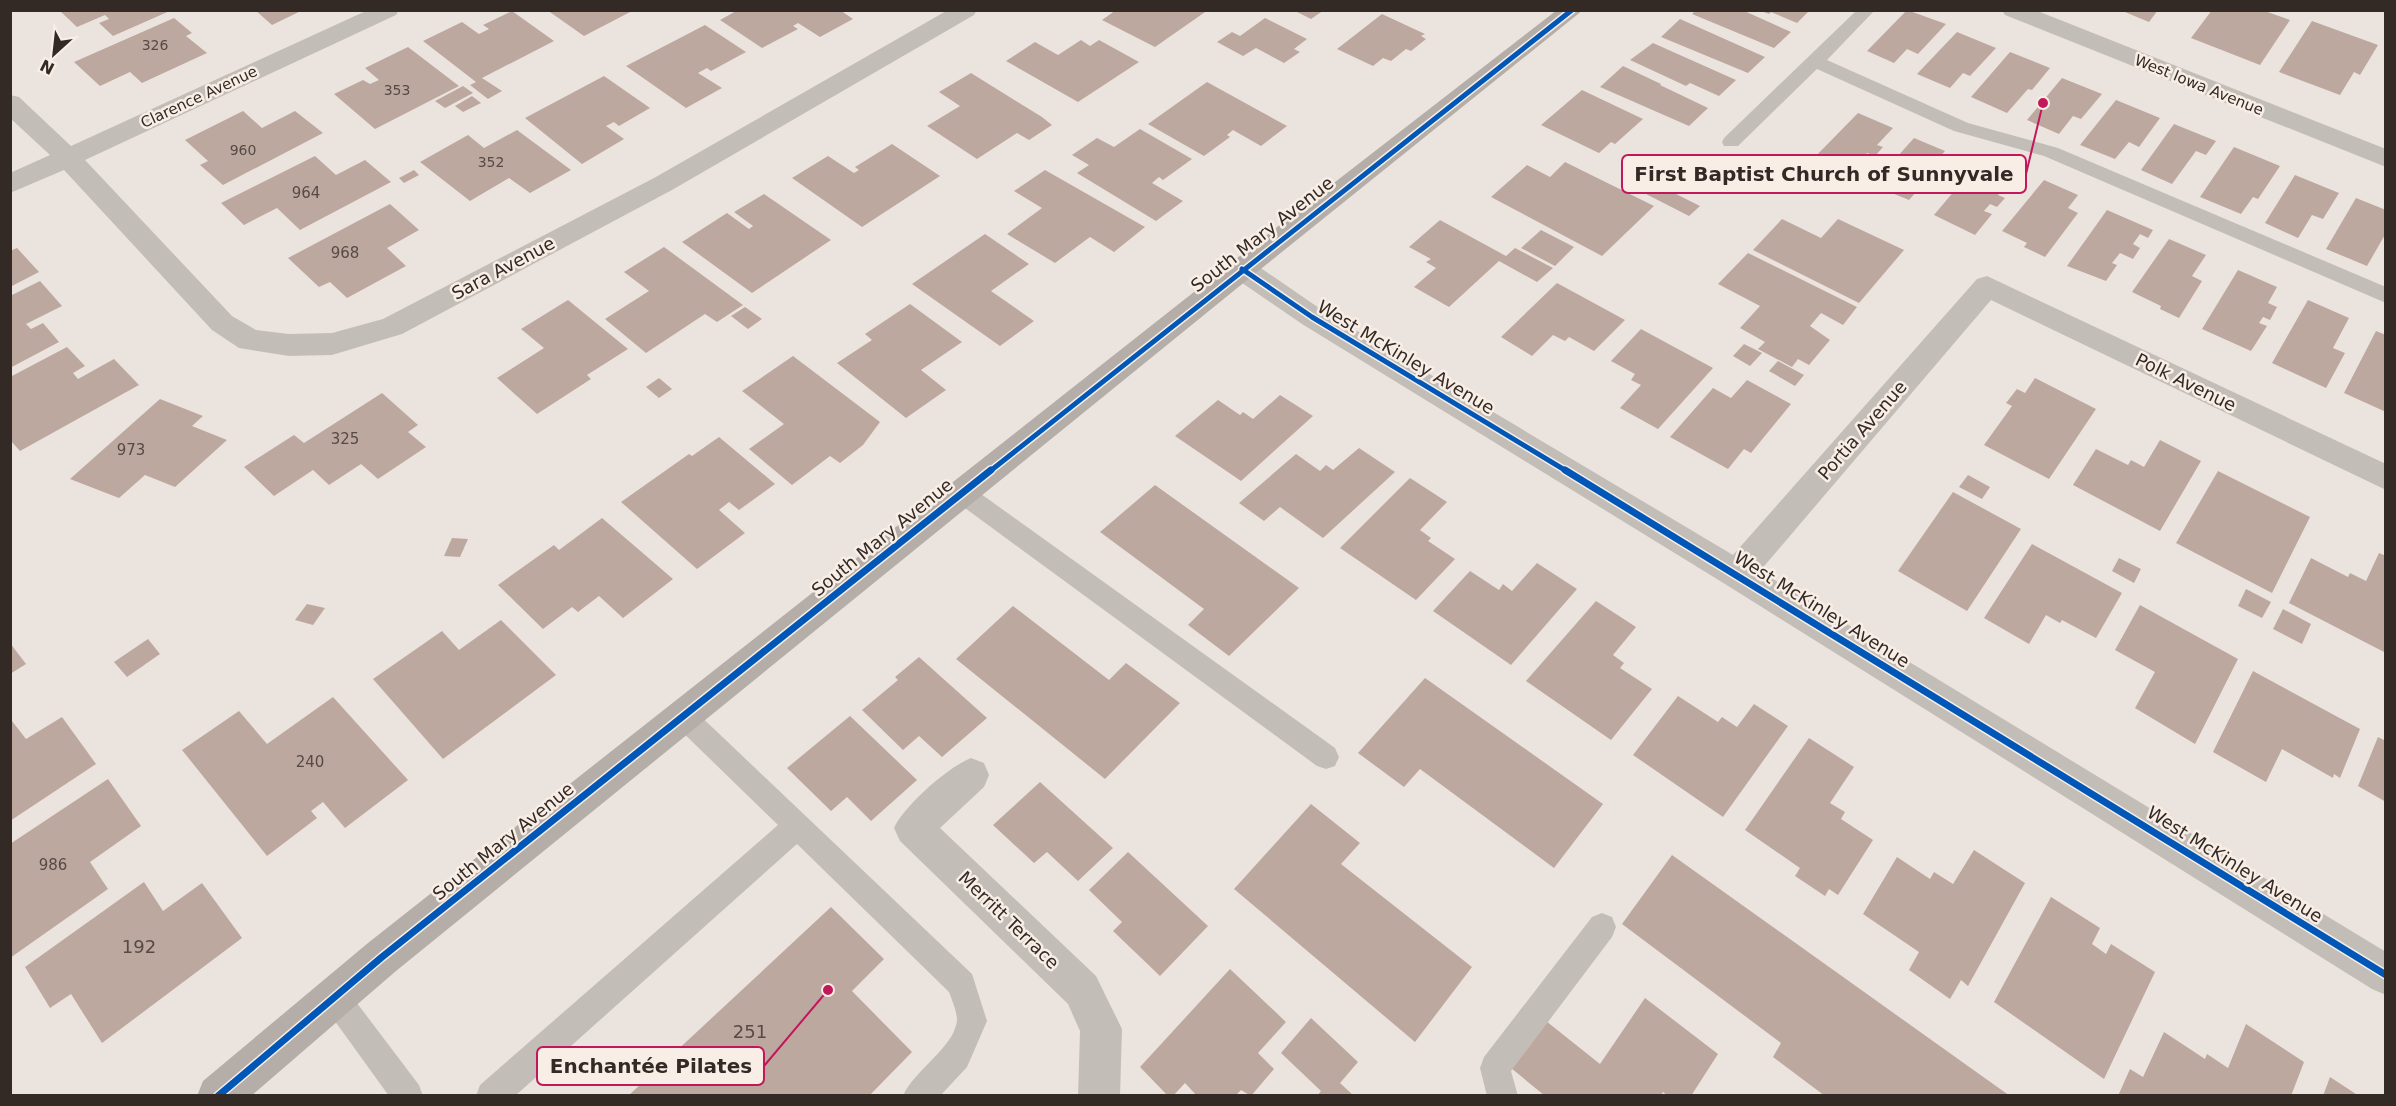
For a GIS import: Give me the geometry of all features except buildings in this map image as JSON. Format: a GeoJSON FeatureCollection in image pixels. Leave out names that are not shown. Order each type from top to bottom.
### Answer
{"type":"FeatureCollection","features":[{"type":"Feature","properties":{"kind":"main road","name":"South Mary Avenue"},"geometry":{"type":"LineString","coordinates":[[218,1095],[334,996],[1242,268],[1572,10]]}},
{"type":"Feature","properties":{"kind":"street","name":"Clarence Avenue"},"geometry":{"type":"LineString","coordinates":[[10,184],[388,10]]}},
{"type":"Feature","properties":{"kind":"street","name":"Sara Avenue"},"geometry":{"type":"LineString","coordinates":[[10,103],[67,157],[222,323],[249,339],[290,345],[332,344],[392,327],[413,316],[663,184],[966,10]]}},
{"type":"Feature","properties":{"kind":"street","name":"West Iowa Avenue"},"geometry":{"type":"LineString","coordinates":[[2013,10],[2385,159]]}},
{"type":"Feature","properties":{"kind":"street","name":"West McKinley Avenue"},"geometry":{"type":"LineString","coordinates":[[1242,268],[1311,317],[1737,574],[2385,975]]}},
{"type":"Feature","properties":{"kind":"street","name":"Portia Avenue"},"geometry":{"type":"LineString","coordinates":[[1737,574],[1987,286]]}},
{"type":"Feature","properties":{"kind":"street","name":"Polk Avenue"},"geometry":{"type":"LineString","coordinates":[[1987,286],[2385,478]]}},
{"type":"Feature","properties":{"kind":"street","name":"Merritt Terrace"},"geometry":{"type":"LineString","coordinates":[[971,776],[913,828],[1082,990],[1101,1029],[1099,1095]]}},
{"type":"Feature","properties":{"kind":"lane"},"geometry":{"type":"LineString","coordinates":[[1731,142],[1867,10]]}},
{"type":"Feature","properties":{"kind":"lane"},"geometry":{"type":"LineString","coordinates":[[1815,61],[1961,127],[2051,152],[2385,296]]}},
{"type":"Feature","properties":{"kind":"lane"},"geometry":{"type":"LineString","coordinates":[[962,493],[1326,757]]}},
{"type":"Feature","properties":{"kind":"lane"},"geometry":{"type":"LineString","coordinates":[[683,716],[962,984],[972,1021],[956,1056],[918,1095]]}},
{"type":"Feature","properties":{"kind":"lane"},"geometry":{"type":"LineString","coordinates":[[491,1095],[797,826]]}},
{"type":"Feature","properties":{"kind":"lane"},"geometry":{"type":"LineString","coordinates":[[1503,1095],[1496,1068],[1602,927]]}},
{"type":"Feature","properties":{"kind":"lane"},"geometry":{"type":"LineString","coordinates":[[334,996],[408,1095]]}},
{"type":"Feature","properties":{"kind":"cycle path"},"geometry":{"type":"LineString","coordinates":[[218,1096],[382,957],[1242,269],[1572,10]]}},
{"type":"Feature","properties":{"kind":"cycle path"},"geometry":{"type":"LineString","coordinates":[[1242,269],[1312,317],[1737,574],[2386,975]]}},
{"type":"Feature","properties":{"kind":"place","name":"First Baptist Church of Sunnyvale"},"geometry":{"type":"Point","coordinates":[2043,103]}},
{"type":"Feature","properties":{"kind":"place","name":"Enchantée Pilates"},"geometry":{"type":"Point","coordinates":[828,990]}}]}
